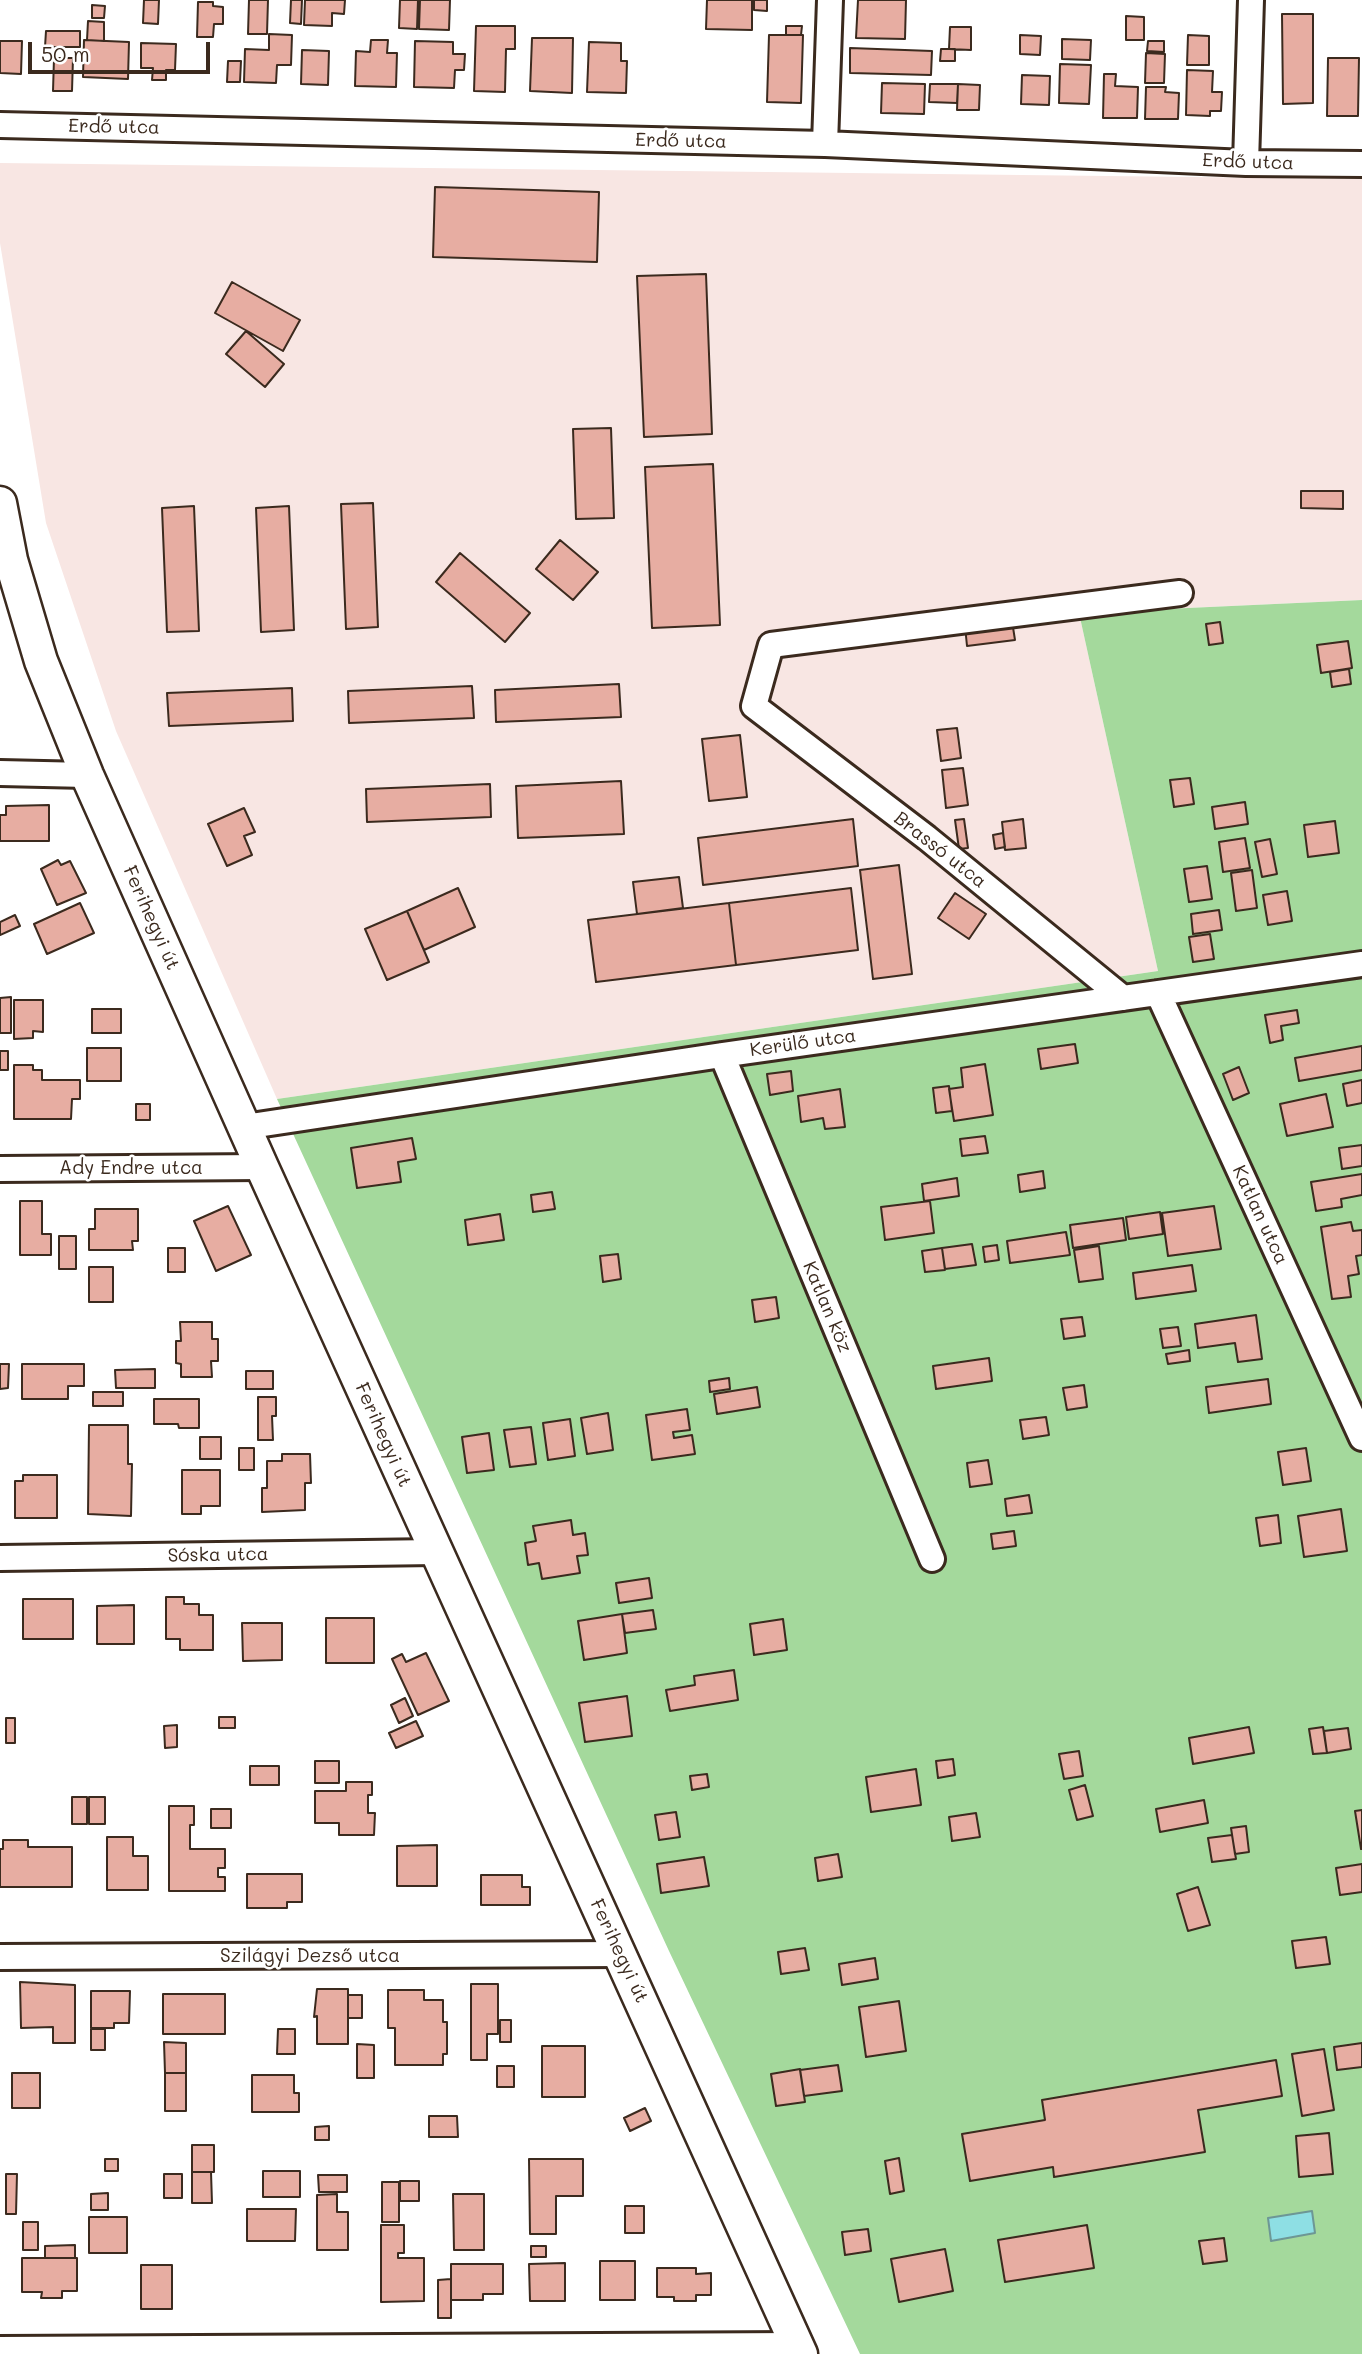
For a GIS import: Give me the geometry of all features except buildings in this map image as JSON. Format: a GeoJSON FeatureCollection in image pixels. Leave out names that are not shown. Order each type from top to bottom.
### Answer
{"type":"FeatureCollection","features":[{"type":"Feature","properties":{"kind":"main road","name":"Ferihegyi út"},"geometry":{"type":"LineString","coordinates":[[0,503],[11,560],[41,661],[87,775],[436,1552],[799,2349]]}},
{"type":"Feature","properties":{"kind":"street"},"geometry":{"type":"LineString","coordinates":[[825,144],[830,0]]}},
{"type":"Feature","properties":{"kind":"street"},"geometry":{"type":"LineString","coordinates":[[1246,163],[1251,0]]}},
{"type":"Feature","properties":{"kind":"street","name":"Erdő utca"},"geometry":{"type":"LineString","coordinates":[[0,125],[825,144],[1246,163],[1362,164]]}},
{"type":"Feature","properties":{"kind":"street","name":"Brassó utca"},"geometry":{"type":"LineString","coordinates":[[1123,998],[927,838],[754,706],[771,645],[1180,593]]}},
{"type":"Feature","properties":{"kind":"street"},"geometry":{"type":"LineString","coordinates":[[0,773],[87,775]]}},
{"type":"Feature","properties":{"kind":"street","name":"Kerülő utca"},"geometry":{"type":"LineString","coordinates":[[244,1127],[722,1055],[1362,964]]}},
{"type":"Feature","properties":{"kind":"street","name":"Katlan utca"},"geometry":{"type":"LineString","coordinates":[[1158,993],[1362,1438]]}},
{"type":"Feature","properties":{"kind":"street","name":"Katlan köz"},"geometry":{"type":"LineString","coordinates":[[722,1055],[932,1559]]}},
{"type":"Feature","properties":{"kind":"street","name":"Ady Endre utca"},"geometry":{"type":"LineString","coordinates":[[0,1169],[262,1167]]}},
{"type":"Feature","properties":{"kind":"street","name":"Sóska utca"},"geometry":{"type":"LineString","coordinates":[[0,1558],[436,1552]]}},
{"type":"Feature","properties":{"kind":"street","name":"Szilágyi Dezső utca"},"geometry":{"type":"LineString","coordinates":[[0,1957],[621,1954]]}},
{"type":"Feature","properties":{"kind":"street"},"geometry":{"type":"LineString","coordinates":[[0,2349],[799,2349]]}},
{"type":"Feature","properties":{"kind":"shaded area"},"geometry":{"type":"Polygon","coordinates":[[[0,163],[1362,179],[1362,600],[1079,613],[1158,971],[277,1099],[116,731],[46,523],[0,243],[0,163]]]}},
{"type":"Feature","properties":{"kind":"green space"},"geometry":{"type":"Polygon","coordinates":[[[1362,600],[1362,2354],[860,2354],[669,1951],[277,1099],[1158,971],[1079,613],[1362,600]]]}},
{"type":"Feature","properties":{"kind":"water"},"geometry":{"type":"Polygon","coordinates":[[[1312,2211],[1315,2233],[1271,2241],[1268,2218],[1312,2211]]]}}]}
